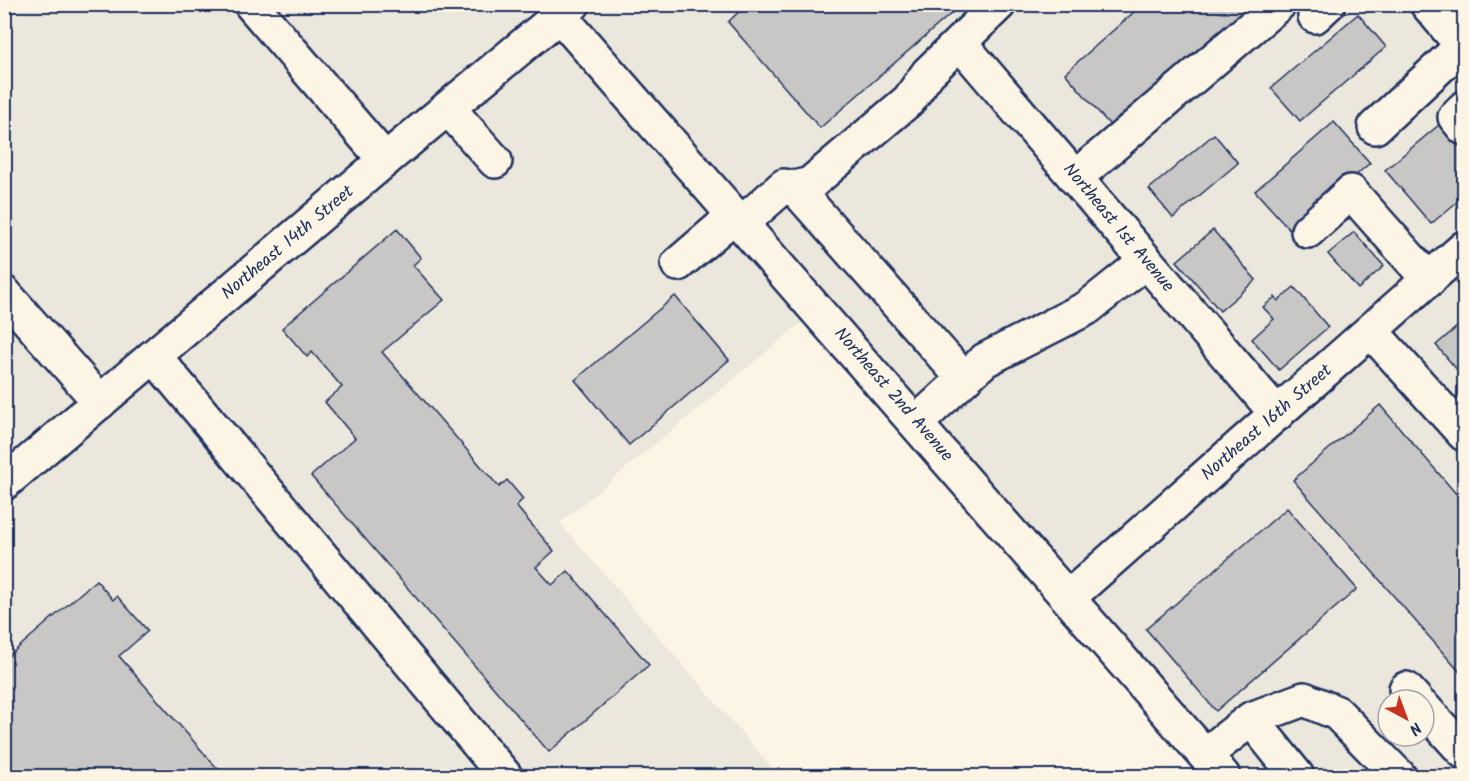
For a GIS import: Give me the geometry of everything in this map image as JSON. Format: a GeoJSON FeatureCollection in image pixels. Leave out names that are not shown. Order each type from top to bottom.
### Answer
{"type":"FeatureCollection","features":[{"type":"Feature","properties":{"kind":"street"},"geometry":{"type":"LineString","coordinates":[[251,4],[385,160]]}},
{"type":"Feature","properties":{"kind":"street"},"geometry":{"type":"LineString","coordinates":[[678,264],[784,186],[795,188],[810,184],[909,100],[928,73],[999,4]]}},
{"type":"Feature","properties":{"kind":"street"},"geometry":{"type":"LineString","coordinates":[[1075,178],[1279,4]]}},
{"type":"Feature","properties":{"kind":"street"},"geometry":{"type":"LineString","coordinates":[[1375,127],[1462,43],[1427,4]]}},
{"type":"Feature","properties":{"kind":"street","name":"Northeast 14th Street"},"geometry":{"type":"LineString","coordinates":[[8,473],[100,402],[385,160],[567,10]]}},
{"type":"Feature","properties":{"kind":"street","name":"Northeast 2nd Avenue"},"geometry":{"type":"LineString","coordinates":[[567,10],[739,219],[1070,597],[1214,766]]}},
{"type":"Feature","properties":{"kind":"street","name":"Northeast 1st Avenue"},"geometry":{"type":"LineString","coordinates":[[960,43],[1276,414]]}},
{"type":"Feature","properties":{"kind":"street"},"geometry":{"type":"LineString","coordinates":[[448,108],[495,161]]}},
{"type":"Feature","properties":{"kind":"street"},"geometry":{"type":"LineString","coordinates":[[1464,108],[1455,117],[1464,128]]}},
{"type":"Feature","properties":{"kind":"street"},"geometry":{"type":"LineString","coordinates":[[795,188],[964,379]]}},
{"type":"Feature","properties":{"kind":"street"},"geometry":{"type":"LineString","coordinates":[[1308,231],[1351,192],[1429,280]]}},
{"type":"Feature","properties":{"kind":"street","name":"Northeast 16th Street"},"geometry":{"type":"LineString","coordinates":[[1070,597],[1464,248]]}},
{"type":"Feature","properties":{"kind":"street"},"geometry":{"type":"LineString","coordinates":[[916,423],[985,360],[1087,308],[1146,261]]}},
{"type":"Feature","properties":{"kind":"street"},"geometry":{"type":"LineString","coordinates":[[4,293],[100,402]]}},
{"type":"Feature","properties":{"kind":"street"},"geometry":{"type":"LineString","coordinates":[[1371,331],[1464,434]]}},
{"type":"Feature","properties":{"kind":"street"},"geometry":{"type":"LineString","coordinates":[[154,356],[505,777]]}},
{"type":"Feature","properties":{"kind":"street"},"geometry":{"type":"LineString","coordinates":[[1214,766],[1251,718],[1304,699],[1338,713],[1399,777]]}},
{"type":"Feature","properties":{"kind":"street"},"geometry":{"type":"LineString","coordinates":[[1251,718],[1297,777]]}},
{"type":"Feature","properties":{"kind":"street"},"geometry":{"type":"LineString","coordinates":[[1436,722],[1464,752]]}},
{"type":"Feature","properties":{"kind":"shaded area"},"geometry":{"type":"Polygon","coordinates":[[[594,4],[1412,5],[1464,66],[1464,231],[1069,580],[578,18],[594,4]]]}},
{"type":"Feature","properties":{"kind":"shaded area"},"geometry":{"type":"Polygon","coordinates":[[[5,5],[236,5],[368,157],[5,466],[5,5]]]}},
{"type":"Feature","properties":{"kind":"shaded area"},"geometry":{"type":"Polygon","coordinates":[[[266,5],[553,5],[386,143],[266,5]]]}},
{"type":"Feature","properties":{"kind":"shaded area"},"geometry":{"type":"Polygon","coordinates":[[[560,33],[807,318],[560,523],[779,776],[5,776],[4,500],[394,170],[560,33]]]}},
{"type":"Feature","properties":{"kind":"shaded area"},"geometry":{"type":"Polygon","coordinates":[[[1464,266],[1464,776],[1238,776],[1086,600],[1464,266]]]}},
{"type":"Feature","properties":{"kind":"building"},"geometry":{"type":"Polygon","coordinates":[[[747,4],[962,4],[820,128],[728,22],[747,4]]]}},
{"type":"Feature","properties":{"kind":"building"},"geometry":{"type":"Polygon","coordinates":[[[1143,4],[1259,4],[1114,130],[1065,73],[1143,4]]]}},
{"type":"Feature","properties":{"kind":"building"},"geometry":{"type":"Polygon","coordinates":[[[1358,14],[1386,47],[1300,121],[1271,88],[1358,14]]]}},
{"type":"Feature","properties":{"kind":"building"},"geometry":{"type":"Polygon","coordinates":[[[1446,119],[1464,141],[1464,196],[1431,224],[1385,170],[1446,119]]]}},
{"type":"Feature","properties":{"kind":"building"},"geometry":{"type":"Polygon","coordinates":[[[1334,122],[1370,163],[1291,231],[1255,191],[1334,122]]]}},
{"type":"Feature","properties":{"kind":"building"},"geometry":{"type":"Polygon","coordinates":[[[1214,134],[1238,163],[1173,218],[1149,189],[1214,134]]]}},
{"type":"Feature","properties":{"kind":"building"},"geometry":{"type":"Polygon","coordinates":[[[397,229],[421,258],[413,265],[444,300],[382,352],[499,487],[507,480],[523,499],[516,506],[554,551],[536,567],[552,585],[568,571],[649,665],[549,752],[311,476],[355,438],[325,402],[342,387],[312,352],[307,357],[282,328],[397,229]]]}},
{"type":"Feature","properties":{"kind":"building"},"geometry":{"type":"Polygon","coordinates":[[[1213,230],[1256,280],[1220,311],[1177,261],[1213,230]]]}},
{"type":"Feature","properties":{"kind":"building"},"geometry":{"type":"Polygon","coordinates":[[[1354,232],[1384,266],[1358,289],[1328,254],[1354,232]]]}},
{"type":"Feature","properties":{"kind":"building"},"geometry":{"type":"Polygon","coordinates":[[[1294,287],[1328,327],[1279,370],[1252,339],[1274,319],[1263,307],[1275,297],[1278,301],[1294,287]]]}},
{"type":"Feature","properties":{"kind":"building"},"geometry":{"type":"Polygon","coordinates":[[[675,296],[729,360],[629,445],[575,380],[675,296]]]}},
{"type":"Feature","properties":{"kind":"building"},"geometry":{"type":"Polygon","coordinates":[[[1464,321],[1464,378],[1436,345],[1464,321]]]}},
{"type":"Feature","properties":{"kind":"building"},"geometry":{"type":"Polygon","coordinates":[[[1380,405],[1464,503],[1464,677],[1293,480],[1380,405]]]}},
{"type":"Feature","properties":{"kind":"building"},"geometry":{"type":"Polygon","coordinates":[[[1287,508],[1357,589],[1216,711],[1146,629],[1287,508]]]}},
{"type":"Feature","properties":{"kind":"building"},"geometry":{"type":"Polygon","coordinates":[[[96,580],[113,600],[117,596],[148,631],[119,656],[224,776],[4,776],[4,660],[96,580]]]}}]}
